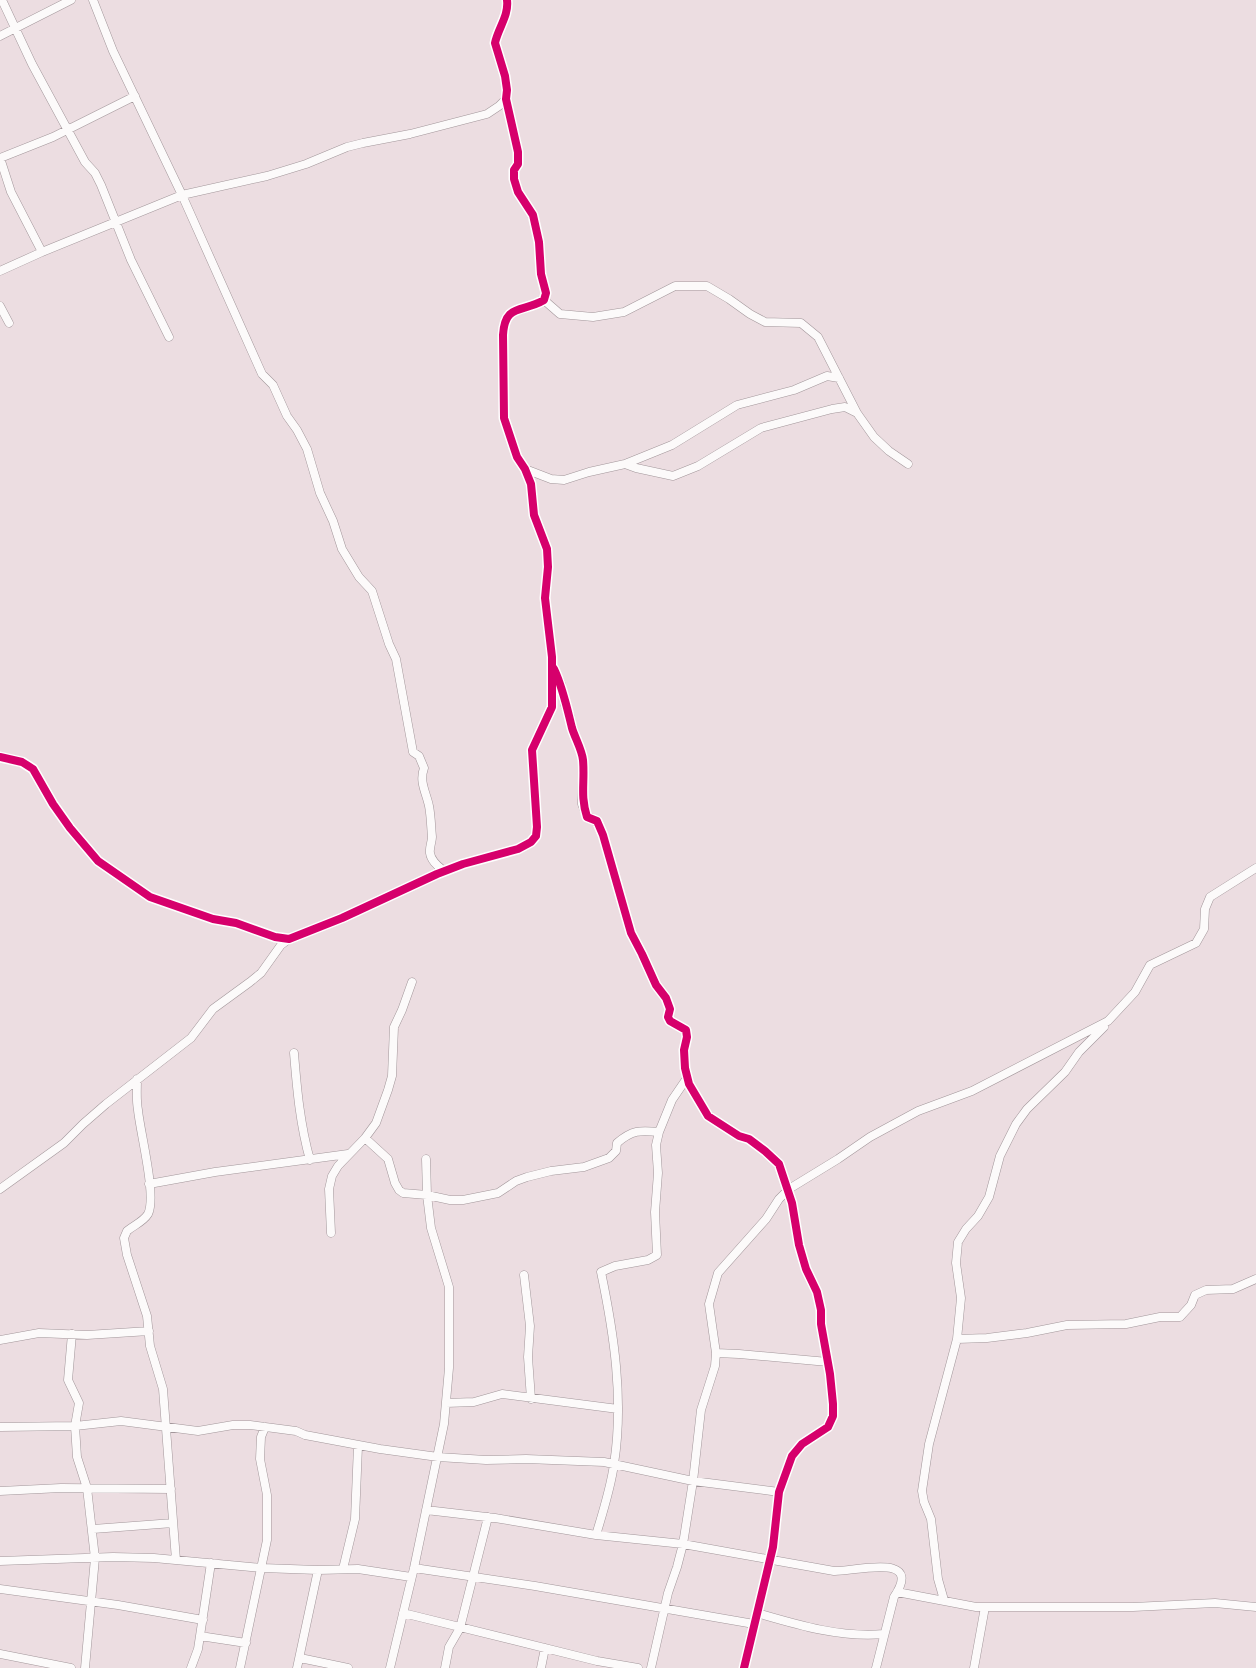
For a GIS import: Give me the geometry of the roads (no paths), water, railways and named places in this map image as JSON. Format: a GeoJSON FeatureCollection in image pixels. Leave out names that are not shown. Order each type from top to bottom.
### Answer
{"type":"FeatureCollection","features":[{"type":"Feature","properties":{"kind":"street"},"geometry":{"type":"LineString","coordinates":[[2,0],[32,64],[86,162],[98,179],[131,260],[169,337]]}},
{"type":"Feature","properties":{"kind":"street"},"geometry":{"type":"LineString","coordinates":[[0,36],[71,0]]}},
{"type":"Feature","properties":{"kind":"street"},"geometry":{"type":"LineString","coordinates":[[93,0],[113,50],[182,195],[196,230],[253,350],[262,374],[273,385],[307,449],[320,493],[333,521],[342,549],[359,577],[372,591],[389,644],[396,659],[413,752],[419,756],[424,768],[421,777],[429,806],[432,837],[430,852],[434,862],[444,871]]}},
{"type":"Feature","properties":{"kind":"street"},"geometry":{"type":"LineString","coordinates":[[0,1188],[64,1144],[83,1124],[137,1079],[191,1038],[213,1009],[260,973],[281,945],[289,939],[342,918],[444,871],[518,849],[531,842],[536,836],[532,750],[552,707],[552,665],[545,598],[548,567],[547,549],[534,515],[531,484],[526,469],[517,457],[504,418],[504,322],[513,312],[544,300],[546,293],[541,274],[539,242],[533,215],[518,192],[514,180],[514,170],[518,164],[518,152],[506,99],[505,76],[494,42],[504,20],[508,6],[507,0]]}},
{"type":"Feature","properties":{"kind":"street"},"geometry":{"type":"LineString","coordinates":[[42,252],[11,192],[0,158],[68,129],[135,96]]}},
{"type":"Feature","properties":{"kind":"street"},"geometry":{"type":"LineString","coordinates":[[0,271],[182,195],[267,176],[363,143],[410,134],[487,114],[506,99]]}},
{"type":"Feature","properties":{"kind":"street"},"geometry":{"type":"LineString","coordinates":[[544,300],[560,314],[593,317],[624,312],[675,286],[707,286],[729,298],[750,314],[766,322],[801,324],[818,337],[857,413],[874,437],[889,451],[908,464]]}},
{"type":"Feature","properties":{"kind":"street"},"geometry":{"type":"LineString","coordinates":[[0,306],[9,323]]}},
{"type":"Feature","properties":{"kind":"street"},"geometry":{"type":"LineString","coordinates":[[526,469],[551,479],[564,480],[625,464],[672,445],[736,406],[794,390],[827,376],[839,378]]}},
{"type":"Feature","properties":{"kind":"street"},"geometry":{"type":"LineString","coordinates":[[625,464],[673,476],[698,466],[761,428],[832,409],[845,407],[857,413]]}},
{"type":"Feature","properties":{"kind":"street"},"geometry":{"type":"LineString","coordinates":[[552,665],[561,684],[565,704],[583,758],[582,804],[587,817],[597,821],[603,835],[631,932],[656,985],[666,998],[670,1009],[668,1018],[686,1030],[684,1068],[689,1084],[708,1116],[765,1151],[779,1164],[789,1189],[799,1245],[806,1270],[817,1292],[821,1310],[821,1324],[828,1362],[833,1416],[828,1426],[802,1444],[792,1456],[779,1492],[773,1547],[744,1668]]}},
{"type":"Feature","properties":{"kind":"street"},"geometry":{"type":"LineString","coordinates":[[0,757],[22,762],[33,769],[53,804],[70,828],[98,861],[150,897],[213,919],[236,923],[289,939]]}},
{"type":"Feature","properties":{"kind":"street"},"geometry":{"type":"LineString","coordinates":[[944,1600],[938,1578],[931,1519],[922,1491],[929,1444],[957,1339],[961,1298],[956,1263],[958,1242],[966,1229],[978,1216],[989,1197],[1000,1156],[1016,1124],[1027,1109],[1065,1072],[1079,1052],[1135,992],[1150,965],[1196,943],[1204,929],[1205,909],[1210,897],[1256,868]]}},
{"type":"Feature","properties":{"kind":"street"},"geometry":{"type":"LineString","coordinates":[[331,1233],[329,1189],[332,1176],[338,1166],[365,1138],[376,1123],[388,1090],[393,1056],[394,1027],[412,982]]}},
{"type":"Feature","properties":{"kind":"street"},"geometry":{"type":"LineString","coordinates":[[651,1668],[664,1608],[683,1544],[693,1481],[701,1410],[715,1366],[716,1353],[709,1304],[718,1273],[766,1220],[779,1199],[789,1189],[870,1138],[918,1111],[972,1091],[1108,1022]]}},
{"type":"Feature","properties":{"kind":"street"},"geometry":{"type":"LineString","coordinates":[[294,1053],[301,1126],[310,1160]]}},
{"type":"Feature","properties":{"kind":"street"},"geometry":{"type":"LineString","coordinates":[[596,1535],[614,1464],[618,1409],[611,1318],[601,1272],[615,1266],[648,1260],[657,1255],[655,1212],[658,1173],[656,1145],[659,1132],[672,1100],[687,1078]]}},
{"type":"Feature","properties":{"kind":"street"},"geometry":{"type":"LineString","coordinates":[[137,1079],[137,1108],[149,1184],[149,1212],[143,1220],[127,1231],[124,1238],[127,1255],[146,1316],[150,1346],[164,1389],[176,1560]]}},
{"type":"Feature","properties":{"kind":"street"},"geometry":{"type":"LineString","coordinates":[[365,1138],[388,1159],[399,1190],[403,1193],[410,1195],[427,1194],[450,1200],[463,1200],[498,1194],[516,1181],[527,1177],[551,1171],[584,1167],[609,1158],[616,1151],[618,1143],[633,1133],[640,1130],[659,1132]]}},
{"type":"Feature","properties":{"kind":"street"},"geometry":{"type":"LineString","coordinates":[[149,1184],[215,1172],[348,1154]]}},
{"type":"Feature","properties":{"kind":"street"},"geometry":{"type":"LineString","coordinates":[[390,1668],[438,1457],[444,1424],[450,1359],[449,1287],[431,1228],[427,1194],[426,1158]]}},
{"type":"Feature","properties":{"kind":"street"},"geometry":{"type":"LineString","coordinates":[[524,1275],[530,1326],[528,1357],[531,1399]]}},
{"type":"Feature","properties":{"kind":"street"},"geometry":{"type":"LineString","coordinates":[[957,1339],[1019,1334],[1067,1325],[1126,1324],[1160,1317],[1180,1317],[1190,1305],[1195,1295],[1206,1290],[1233,1289],[1256,1279]]}},
{"type":"Feature","properties":{"kind":"street"},"geometry":{"type":"LineString","coordinates":[[0,1340],[40,1333],[87,1335],[149,1331]]}},
{"type":"Feature","properties":{"kind":"street"},"geometry":{"type":"LineString","coordinates":[[72,1334],[68,1380],[79,1403],[75,1426],[77,1457],[87,1488],[95,1558],[85,1668]]}},
{"type":"Feature","properties":{"kind":"street"},"geometry":{"type":"LineString","coordinates":[[716,1353],[828,1362]]}},
{"type":"Feature","properties":{"kind":"street"},"geometry":{"type":"LineString","coordinates":[[446,1403],[474,1402],[502,1394],[618,1409]]}},
{"type":"Feature","properties":{"kind":"street"},"geometry":{"type":"LineString","coordinates":[[0,1427],[75,1426],[121,1421],[198,1431],[233,1425],[265,1427],[296,1431],[305,1435],[358,1446],[438,1457],[486,1460],[560,1460],[614,1464],[693,1481],[779,1492]]}},
{"type":"Feature","properties":{"kind":"street"},"geometry":{"type":"LineString","coordinates":[[240,1668],[267,1540],[267,1495],[260,1459],[265,1427]]}},
{"type":"Feature","properties":{"kind":"street"},"geometry":{"type":"LineString","coordinates":[[343,1568],[355,1519],[358,1446]]}},
{"type":"Feature","properties":{"kind":"street"},"geometry":{"type":"LineString","coordinates":[[0,1491],[87,1488],[171,1489]]}},
{"type":"Feature","properties":{"kind":"street"},"geometry":{"type":"LineString","coordinates":[[426,1510],[488,1517],[596,1535],[683,1544],[834,1571],[844,1572],[878,1566],[890,1567],[898,1571],[901,1578],[900,1587],[894,1596],[876,1668]]}},
{"type":"Feature","properties":{"kind":"street"},"geometry":{"type":"LineString","coordinates":[[445,1668],[449,1647],[460,1628],[488,1517]]}},
{"type":"Feature","properties":{"kind":"street"},"geometry":{"type":"LineString","coordinates":[[92,1528],[173,1523]]}},
{"type":"Feature","properties":{"kind":"street"},"geometry":{"type":"LineString","coordinates":[[0,1561],[95,1558],[176,1560],[262,1568],[358,1569],[411,1577]]}},
{"type":"Feature","properties":{"kind":"street"},"geometry":{"type":"LineString","coordinates":[[191,1668],[200,1636],[211,1564]]}},
{"type":"Feature","properties":{"kind":"street"},"geometry":{"type":"LineString","coordinates":[[414,1568],[754,1624]]}},
{"type":"Feature","properties":{"kind":"street"},"geometry":{"type":"LineString","coordinates":[[298,1668],[318,1570]]}},
{"type":"Feature","properties":{"kind":"street"},"geometry":{"type":"LineString","coordinates":[[0,1589],[203,1620]]}},
{"type":"Feature","properties":{"kind":"street"},"geometry":{"type":"LineString","coordinates":[[897,1592],[962,1605],[985,1607],[1133,1607],[1215,1603],[1256,1607]]}},
{"type":"Feature","properties":{"kind":"street"},"geometry":{"type":"LineString","coordinates":[[974,1668],[985,1607]]}},
{"type":"Feature","properties":{"kind":"street"},"geometry":{"type":"LineString","coordinates":[[403,1613],[597,1661],[638,1668]]}},
{"type":"Feature","properties":{"kind":"street"},"geometry":{"type":"LineString","coordinates":[[757,1613],[810,1628],[872,1635],[884,1634]]}},
{"type":"Feature","properties":{"kind":"street"},"geometry":{"type":"LineString","coordinates":[[200,1636],[246,1643]]}},
{"type":"Feature","properties":{"kind":"street"},"geometry":{"type":"LineString","coordinates":[[541,1668],[545,1648]]}},
{"type":"Feature","properties":{"kind":"street"},"geometry":{"type":"LineString","coordinates":[[0,1654],[71,1668]]}},
{"type":"Feature","properties":{"kind":"street"},"geometry":{"type":"LineString","coordinates":[[300,1658],[348,1668]]}}]}
